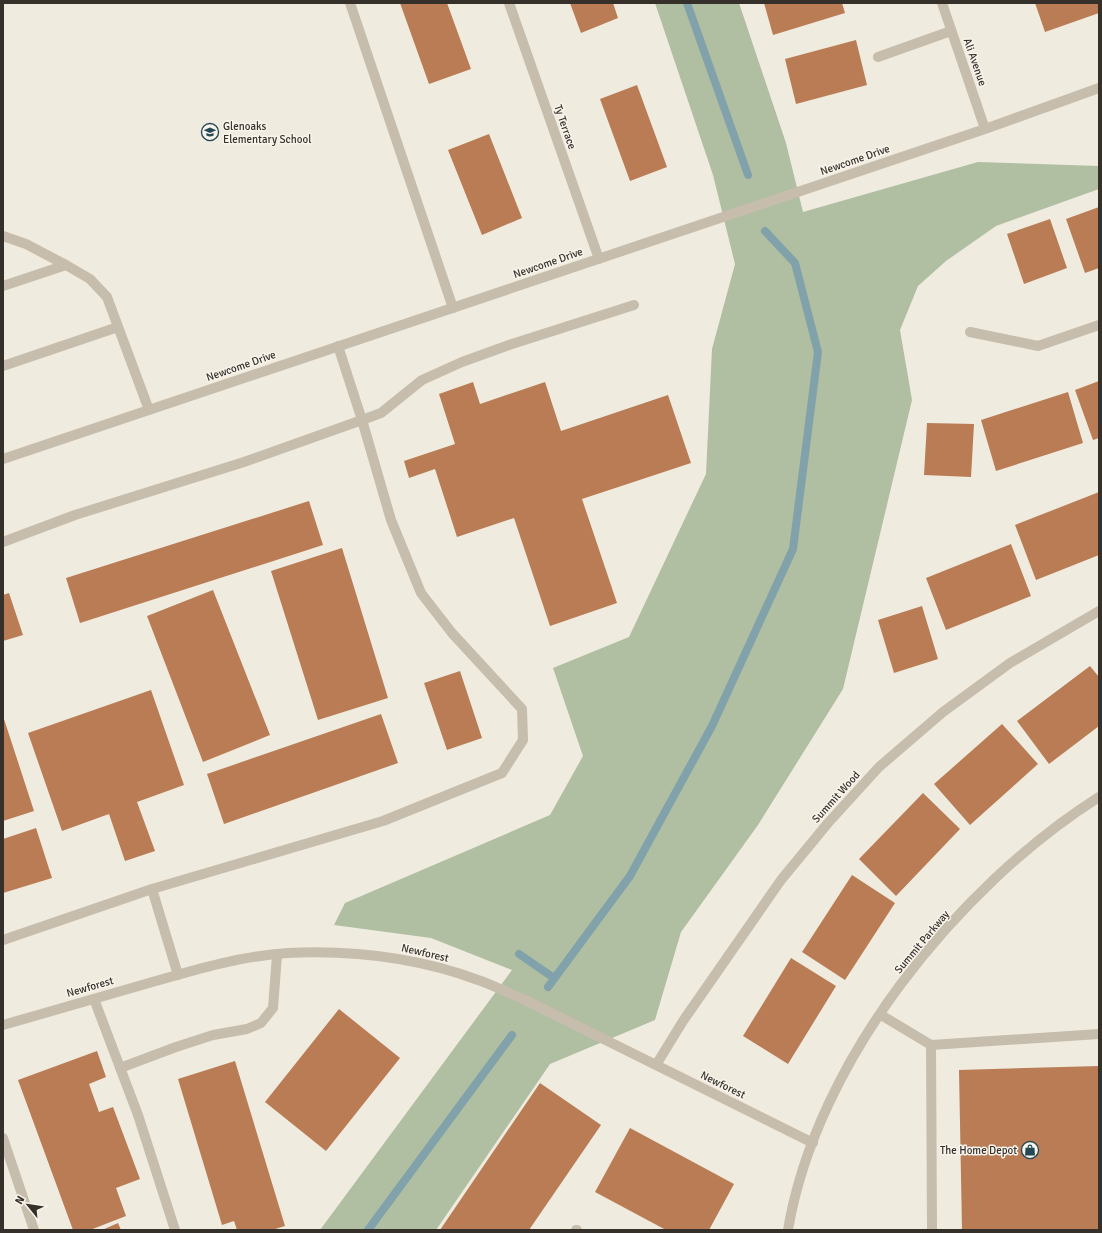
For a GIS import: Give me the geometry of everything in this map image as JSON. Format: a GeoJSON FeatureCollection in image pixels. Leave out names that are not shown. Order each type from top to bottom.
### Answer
{"type":"FeatureCollection","features":[{"type":"Feature","properties":{"kind":"street"},"geometry":{"type":"LineString","coordinates":[[350,3],[453,308]]}},
{"type":"Feature","properties":{"kind":"street","name":"Ty Terrace"},"geometry":{"type":"LineString","coordinates":[[509,3],[599,259]]}},
{"type":"Feature","properties":{"kind":"street","name":"Ali Avenue"},"geometry":{"type":"LineString","coordinates":[[942,3],[985,129]]}},
{"type":"Feature","properties":{"kind":"street"},"geometry":{"type":"LineString","coordinates":[[878,57],[951,31]]}},
{"type":"Feature","properties":{"kind":"street","name":"Newcome Drive"},"geometry":{"type":"LineString","coordinates":[[3,459],[985,129],[1099,88]]}},
{"type":"Feature","properties":{"kind":"street"},"geometry":{"type":"LineString","coordinates":[[3,236],[26,244],[90,279],[107,297],[149,410]]}},
{"type":"Feature","properties":{"kind":"street"},"geometry":{"type":"LineString","coordinates":[[3,286],[66,265]]}},
{"type":"Feature","properties":{"kind":"street"},"geometry":{"type":"LineString","coordinates":[[3,542],[75,515],[244,462],[382,413],[422,380],[462,362],[509,345],[634,305]]}},
{"type":"Feature","properties":{"kind":"street"},"geometry":{"type":"LineString","coordinates":[[970,332],[1038,346],[1099,325]]}},
{"type":"Feature","properties":{"kind":"street"},"geometry":{"type":"LineString","coordinates":[[3,366],[118,327]]}},
{"type":"Feature","properties":{"kind":"street"},"geometry":{"type":"LineString","coordinates":[[3,940],[152,889],[383,821],[502,773],[523,740],[522,709],[452,633],[421,593],[391,520],[362,420],[338,346]]}},
{"type":"Feature","properties":{"kind":"street","name":"Summit Wood"},"geometry":{"type":"LineString","coordinates":[[656,1065],[683,1022],[781,880],[828,823],[879,767],[943,712],[1010,663],[1099,611]]}},
{"type":"Feature","properties":{"kind":"street","name":"Summit Parkway"},"geometry":{"type":"LineString","coordinates":[[788,1230],[792,1209],[806,1159],[827,1106],[852,1061],[894,994],[946,930],[1000,873],[1069,817],[1099,797]]}},
{"type":"Feature","properties":{"kind":"street"},"geometry":{"type":"LineString","coordinates":[[152,889],[178,974]]}},
{"type":"Feature","properties":{"kind":"street","name":"Newforest"},"geometry":{"type":"LineString","coordinates":[[3,1025],[178,974],[238,960],[277,955],[335,952],[384,957],[432,966],[478,980],[523,999],[813,1143]]}},
{"type":"Feature","properties":{"kind":"street"},"geometry":{"type":"LineString","coordinates":[[120,1068],[213,1035],[247,1029],[261,1023],[273,1008],[277,955]]}},
{"type":"Feature","properties":{"kind":"street"},"geometry":{"type":"LineString","coordinates":[[94,998],[138,1116],[175,1230]]}},
{"type":"Feature","properties":{"kind":"street"},"geometry":{"type":"LineString","coordinates":[[881,1015],[931,1045],[1099,1034]]}},
{"type":"Feature","properties":{"kind":"street"},"geometry":{"type":"LineString","coordinates":[[931,1045],[932,1230]]}},
{"type":"Feature","properties":{"kind":"street"},"geometry":{"type":"LineString","coordinates":[[3,1138],[34,1230]]}},
{"type":"Feature","properties":{"kind":"green space"},"geometry":{"type":"Polygon","coordinates":[[[655,3],[739,3],[786,143],[803,212],[978,162],[1099,166],[1099,189],[996,226],[946,261],[918,286],[900,330],[912,400],[843,689],[758,825],[681,932],[655,1020],[550,1064],[436,1230],[320,1230],[512,970],[431,938],[334,925],[345,903],[550,815],[583,756],[553,668],[629,637],[706,474],[712,349],[735,264],[713,175],[655,3]]]}},
{"type":"Feature","properties":{"kind":"building"},"geometry":{"type":"Polygon","coordinates":[[[400,3],[447,3],[471,69],[429,84],[400,3]]]}},
{"type":"Feature","properties":{"kind":"building"},"geometry":{"type":"Polygon","coordinates":[[[570,3],[613,3],[618,18],[581,33],[570,3]]]}},
{"type":"Feature","properties":{"kind":"building"},"geometry":{"type":"Polygon","coordinates":[[[764,3],[842,3],[845,13],[773,35],[764,3]]]}},
{"type":"Feature","properties":{"kind":"building"},"geometry":{"type":"Polygon","coordinates":[[[1035,3],[1099,3],[1099,13],[1045,32],[1035,3]]]}},
{"type":"Feature","properties":{"kind":"building"},"geometry":{"type":"Polygon","coordinates":[[[856,40],[867,85],[796,104],[785,59],[856,40]]]}},
{"type":"Feature","properties":{"kind":"building"},"geometry":{"type":"Polygon","coordinates":[[[637,85],[667,167],[630,181],[600,99],[637,85]]]}},
{"type":"Feature","properties":{"kind":"building"},"geometry":{"type":"Polygon","coordinates":[[[489,134],[522,218],[482,235],[448,150],[489,134]]]}},
{"type":"Feature","properties":{"kind":"building"},"geometry":{"type":"Polygon","coordinates":[[[1099,207],[1099,268],[1085,273],[1066,219],[1099,207]]]}},
{"type":"Feature","properties":{"kind":"building"},"geometry":{"type":"Polygon","coordinates":[[[1050,219],[1067,268],[1024,284],[1007,234],[1050,219]]]}},
{"type":"Feature","properties":{"kind":"building"},"geometry":{"type":"Polygon","coordinates":[[[1099,381],[1099,438],[1093,440],[1075,390],[1099,381]]]}},
{"type":"Feature","properties":{"kind":"building"},"geometry":{"type":"Polygon","coordinates":[[[473,382],[480,404],[545,382],[561,431],[668,395],[691,463],[582,499],[617,603],[550,626],[514,518],[457,537],[435,469],[409,478],[404,461],[455,444],[439,394],[473,382]]]}},
{"type":"Feature","properties":{"kind":"building"},"geometry":{"type":"Polygon","coordinates":[[[1068,392],[1083,443],[996,471],[981,420],[1068,392]]]}},
{"type":"Feature","properties":{"kind":"building"},"geometry":{"type":"Polygon","coordinates":[[[927,423],[974,424],[971,477],[924,475],[927,423]]]}},
{"type":"Feature","properties":{"kind":"building"},"geometry":{"type":"Polygon","coordinates":[[[1099,492],[1099,555],[1036,580],[1015,525],[1099,492]]]}},
{"type":"Feature","properties":{"kind":"building"},"geometry":{"type":"Polygon","coordinates":[[[309,501],[323,545],[80,623],[66,578],[309,501]]]}},
{"type":"Feature","properties":{"kind":"building"},"geometry":{"type":"Polygon","coordinates":[[[1011,544],[1031,596],[946,630],[926,578],[1011,544]]]}},
{"type":"Feature","properties":{"kind":"building"},"geometry":{"type":"Polygon","coordinates":[[[342,548],[388,698],[318,720],[271,571],[342,548]]]}},
{"type":"Feature","properties":{"kind":"building"},"geometry":{"type":"Polygon","coordinates":[[[213,590],[270,735],[203,762],[147,616],[213,590]]]}},
{"type":"Feature","properties":{"kind":"building"},"geometry":{"type":"Polygon","coordinates":[[[9,593],[23,635],[3,641],[3,595],[9,593]]]}},
{"type":"Feature","properties":{"kind":"building"},"geometry":{"type":"Polygon","coordinates":[[[922,606],[938,659],[894,673],[878,620],[922,606]]]}},
{"type":"Feature","properties":{"kind":"building"},"geometry":{"type":"Polygon","coordinates":[[[1090,666],[1099,677],[1099,726],[1049,764],[1017,721],[1090,666]]]}},
{"type":"Feature","properties":{"kind":"building"},"geometry":{"type":"Polygon","coordinates":[[[460,671],[482,738],[447,750],[424,683],[460,671]]]}},
{"type":"Feature","properties":{"kind":"building"},"geometry":{"type":"Polygon","coordinates":[[[151,690],[184,785],[137,802],[155,851],[125,861],[109,814],[62,831],[28,733],[151,690]]]}},
{"type":"Feature","properties":{"kind":"building"},"geometry":{"type":"Polygon","coordinates":[[[381,714],[398,763],[224,824],[207,774],[381,714]]]}},
{"type":"Feature","properties":{"kind":"building"},"geometry":{"type":"Polygon","coordinates":[[[3,716],[34,811],[3,821],[3,716]]]}},
{"type":"Feature","properties":{"kind":"building"},"geometry":{"type":"Polygon","coordinates":[[[1002,724],[1038,764],[970,825],[934,784],[1002,724]]]}},
{"type":"Feature","properties":{"kind":"building"},"geometry":{"type":"Polygon","coordinates":[[[923,793],[960,829],[896,896],[859,859],[923,793]]]}},
{"type":"Feature","properties":{"kind":"building"},"geometry":{"type":"Polygon","coordinates":[[[36,828],[52,878],[3,893],[3,839],[36,828]]]}},
{"type":"Feature","properties":{"kind":"building"},"geometry":{"type":"Polygon","coordinates":[[[852,875],[895,903],[845,980],[802,952],[852,875]]]}},
{"type":"Feature","properties":{"kind":"building"},"geometry":{"type":"Polygon","coordinates":[[[791,958],[836,986],[788,1064],[743,1036],[791,958]]]}},
{"type":"Feature","properties":{"kind":"building"},"geometry":{"type":"Polygon","coordinates":[[[339,1009],[400,1058],[326,1151],[265,1102],[339,1009]]]}},
{"type":"Feature","properties":{"kind":"building"},"geometry":{"type":"Polygon","coordinates":[[[97,1051],[106,1077],[89,1084],[99,1112],[113,1107],[140,1179],[116,1188],[126,1216],[90,1230],[73,1230],[18,1080],[97,1051]]]}},
{"type":"Feature","properties":{"kind":"building"},"geometry":{"type":"Polygon","coordinates":[[[235,1061],[285,1226],[272,1230],[237,1230],[234,1221],[222,1225],[178,1079],[235,1061]]]}},
{"type":"Feature","properties":{"kind":"building","name":"The Home Depot"},"geometry":{"type":"Polygon","coordinates":[[[1099,1066],[1099,1230],[962,1230],[959,1070],[1099,1066]]]}},
{"type":"Feature","properties":{"kind":"building"},"geometry":{"type":"Polygon","coordinates":[[[540,1083],[601,1125],[529,1230],[440,1230],[540,1083]]]}},
{"type":"Feature","properties":{"kind":"building"},"geometry":{"type":"Polygon","coordinates":[[[630,1128],[734,1184],[709,1230],[666,1230],[595,1192],[630,1128]]]}},
{"type":"Feature","properties":{"kind":"building"},"geometry":{"type":"Polygon","coordinates":[[[118,1223],[121,1230],[102,1230],[118,1223]]]}},
{"type":"Feature","properties":{"kind":"waterway"},"geometry":{"type":"LineString","coordinates":[[687,3],[748,175]]}},
{"type":"Feature","properties":{"kind":"waterway"},"geometry":{"type":"LineString","coordinates":[[548,987],[630,876],[712,726],[793,549],[818,352],[795,263],[765,231]]}},
{"type":"Feature","properties":{"kind":"waterway"},"geometry":{"type":"LineString","coordinates":[[519,954],[554,978]]}},
{"type":"Feature","properties":{"kind":"waterway"},"geometry":{"type":"LineString","coordinates":[[368,1230],[512,1035]]}},
{"type":"Feature","properties":{"kind":"place","name":"Glenoaks Elementary School"},"geometry":{"type":"Point","coordinates":[210,132]}},
{"type":"Feature","properties":{"kind":"place","name":"The Home Depot"},"geometry":{"type":"Point","coordinates":[1030,1150]}}]}
